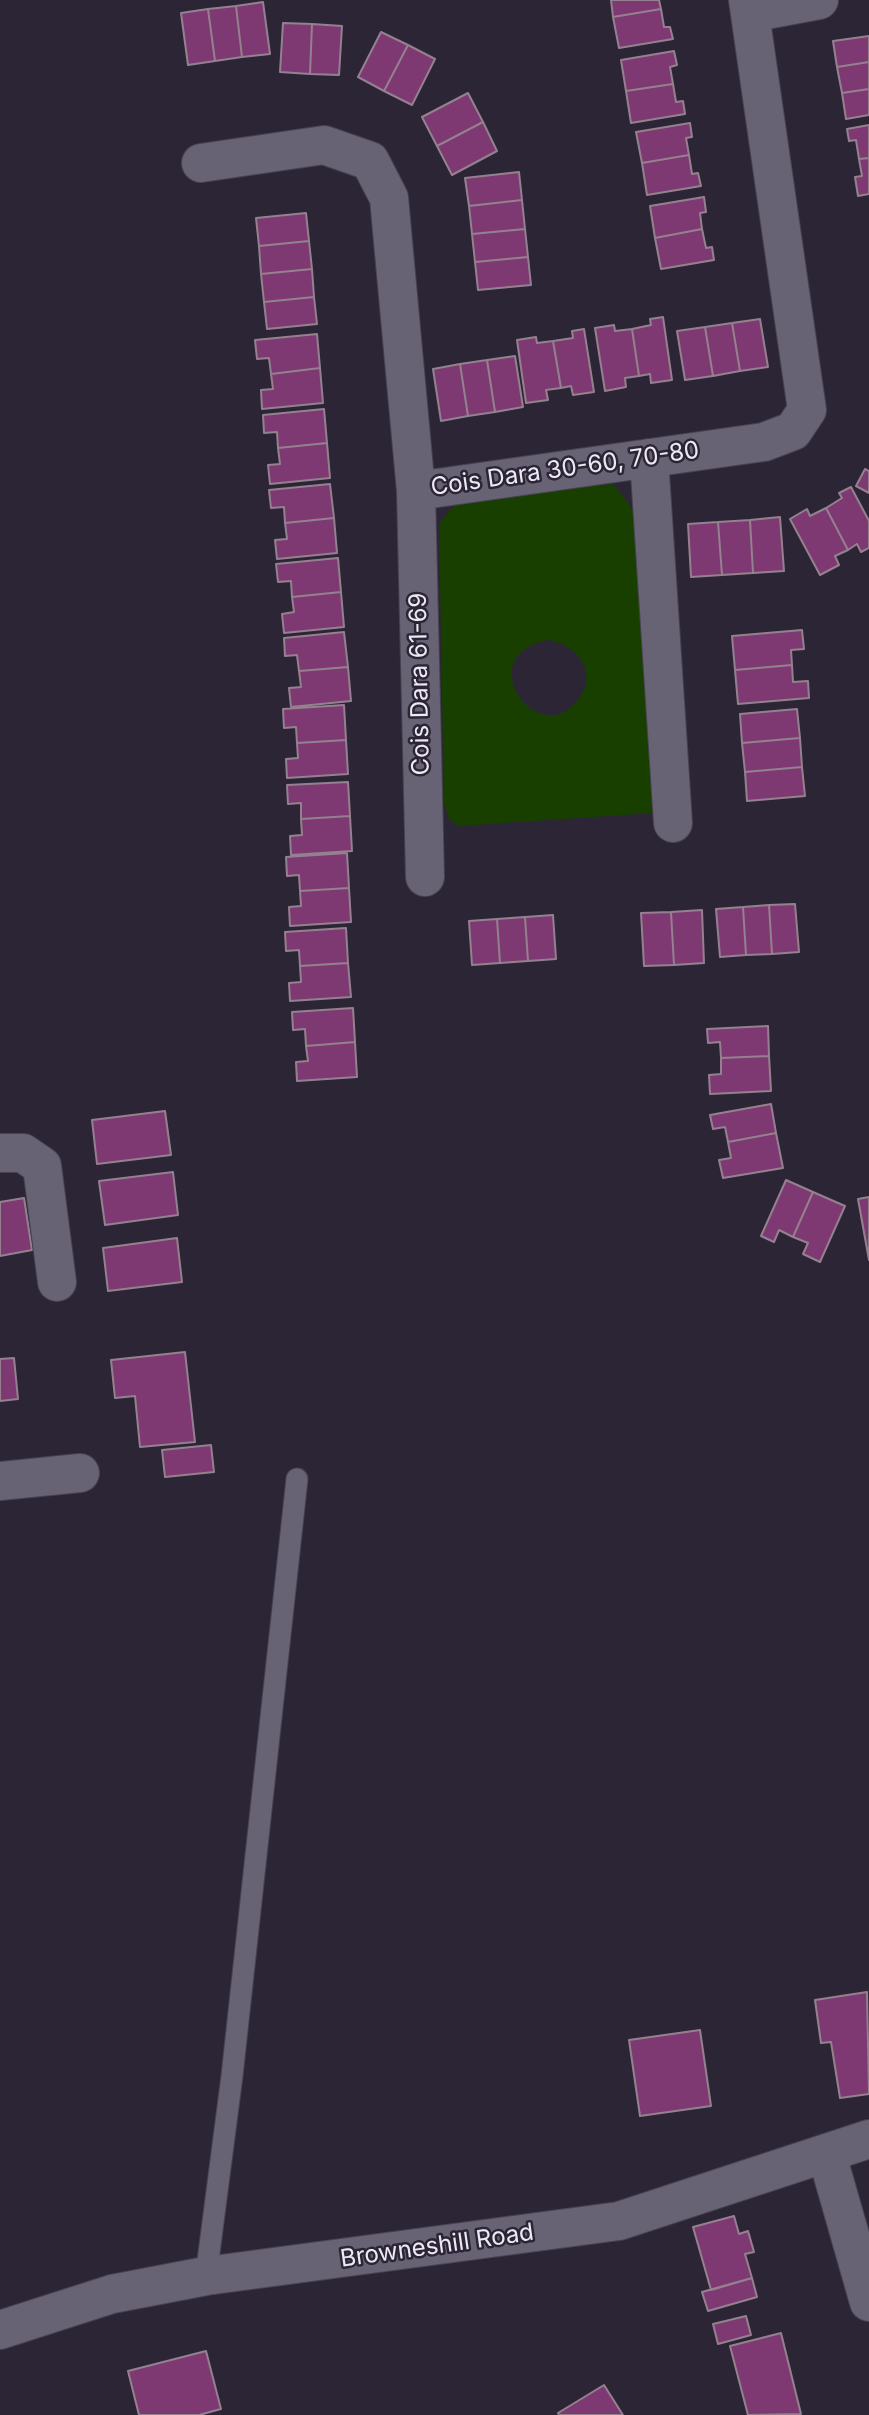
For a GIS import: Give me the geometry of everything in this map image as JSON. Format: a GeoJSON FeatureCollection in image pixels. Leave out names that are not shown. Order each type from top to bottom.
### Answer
{"type":"FeatureCollection","features":[{"type":"Feature","properties":{"kind":"street"},"geometry":{"type":"LineString","coordinates":[[749,6],[819,0]]}},
{"type":"Feature","properties":{"kind":"street","name":"Cois Dara 30-60, 70-80"},"geometry":{"type":"LineString","coordinates":[[201,163],[324,145],[370,161],[389,198],[415,491],[764,442],[793,431],[807,410],[749,6]]}},
{"type":"Feature","properties":{"kind":"street"},"geometry":{"type":"LineString","coordinates":[[649,458],[673,823]]}},
{"type":"Feature","properties":{"kind":"street","name":"Cois Dara 61-69"},"geometry":{"type":"LineString","coordinates":[[415,491],[425,877]]}},
{"type":"Feature","properties":{"kind":"street"},"geometry":{"type":"LineString","coordinates":[[0,1153],[23,1153],[42,1166],[57,1282]]}},
{"type":"Feature","properties":{"kind":"street"},"geometry":{"type":"LineString","coordinates":[[0,1481],[80,1473]]}},
{"type":"Feature","properties":{"kind":"street","name":"Browneshill Road"},"geometry":{"type":"LineString","coordinates":[[0,2330],[112,2294],[206,2276],[620,2221],[869,2139]]}},
{"type":"Feature","properties":{"kind":"street"},"geometry":{"type":"LineString","coordinates":[[827,2155],[869,2302]]}},
{"type":"Feature","properties":{"kind":"lane"},"geometry":{"type":"LineString","coordinates":[[206,2276],[240,2007],[297,1479]]}},
{"type":"Feature","properties":{"kind":"green space"},"geometry":{"type":"Polygon","coordinates":[[[613,484],[631,507],[636,523],[654,813],[458,826],[449,819],[444,804],[439,524],[454,505],[490,493],[613,484]],[[547,640],[524,650],[513,664],[512,681],[519,697],[532,709],[547,715],[564,712],[580,697],[587,677],[581,659],[557,642],[547,640]]]}},
{"type":"Feature","properties":{"kind":"building"},"geometry":{"type":"Polygon","coordinates":[[[611,0],[659,0],[661,9],[613,17],[611,0]]]}},
{"type":"Feature","properties":{"kind":"building"},"geometry":{"type":"Polygon","coordinates":[[[263,2],[270,54],[242,57],[236,6],[263,2]]]}},
{"type":"Feature","properties":{"kind":"building"},"geometry":{"type":"Polygon","coordinates":[[[236,6],[242,57],[215,61],[208,9],[236,6]]]}},
{"type":"Feature","properties":{"kind":"building"},"geometry":{"type":"Polygon","coordinates":[[[208,9],[215,61],[188,65],[181,13],[208,9]]]}},
{"type":"Feature","properties":{"kind":"building"},"geometry":{"type":"Polygon","coordinates":[[[661,9],[664,27],[670,27],[673,39],[619,48],[613,17],[661,9]]]}},
{"type":"Feature","properties":{"kind":"building"},"geometry":{"type":"Polygon","coordinates":[[[283,23],[312,24],[310,74],[280,72],[283,23]]]}},
{"type":"Feature","properties":{"kind":"building"},"geometry":{"type":"Polygon","coordinates":[[[312,24],[342,26],[339,75],[310,74],[312,24]]]}},
{"type":"Feature","properties":{"kind":"building"},"geometry":{"type":"Polygon","coordinates":[[[381,32],[408,45],[384,91],[358,77],[381,32]]]}},
{"type":"Feature","properties":{"kind":"building"},"geometry":{"type":"Polygon","coordinates":[[[869,36],[869,62],[837,67],[833,41],[869,36]]]}},
{"type":"Feature","properties":{"kind":"building"},"geometry":{"type":"Polygon","coordinates":[[[408,45],[435,59],[412,105],[384,91],[408,45]]]}},
{"type":"Feature","properties":{"kind":"building"},"geometry":{"type":"Polygon","coordinates":[[[674,51],[677,65],[670,67],[673,84],[626,91],[621,60],[674,51]]]}},
{"type":"Feature","properties":{"kind":"building"},"geometry":{"type":"Polygon","coordinates":[[[869,62],[869,89],[842,93],[837,67],[869,62]]]}},
{"type":"Feature","properties":{"kind":"building"},"geometry":{"type":"Polygon","coordinates":[[[673,84],[676,102],[683,101],[685,114],[631,123],[626,91],[673,84]]]}},
{"type":"Feature","properties":{"kind":"building"},"geometry":{"type":"Polygon","coordinates":[[[869,89],[869,115],[846,119],[842,93],[869,89]]]}},
{"type":"Feature","properties":{"kind":"building"},"geometry":{"type":"Polygon","coordinates":[[[468,93],[483,122],[437,146],[422,117],[468,93]]]}},
{"type":"Feature","properties":{"kind":"building"},"geometry":{"type":"Polygon","coordinates":[[[483,122],[497,151],[452,175],[437,146],[483,122]]]}},
{"type":"Feature","properties":{"kind":"building"},"geometry":{"type":"Polygon","coordinates":[[[690,123],[692,137],[686,138],[689,155],[642,163],[636,132],[690,123]]]}},
{"type":"Feature","properties":{"kind":"building"},"geometry":{"type":"Polygon","coordinates":[[[869,125],[869,158],[859,159],[856,140],[849,141],[847,129],[869,125]]]}},
{"type":"Feature","properties":{"kind":"building"},"geometry":{"type":"Polygon","coordinates":[[[689,155],[692,174],[698,173],[701,186],[647,195],[642,163],[689,155]]]}},
{"type":"Feature","properties":{"kind":"building"},"geometry":{"type":"Polygon","coordinates":[[[869,158],[869,194],[858,196],[855,177],[862,176],[859,159],[869,158]]]}},
{"type":"Feature","properties":{"kind":"building"},"geometry":{"type":"Polygon","coordinates":[[[519,172],[522,200],[469,206],[465,178],[519,172]]]}},
{"type":"Feature","properties":{"kind":"building"},"geometry":{"type":"Polygon","coordinates":[[[704,197],[706,212],[700,213],[702,229],[655,238],[650,206],[704,197]]]}},
{"type":"Feature","properties":{"kind":"building"},"geometry":{"type":"Polygon","coordinates":[[[522,200],[525,229],[472,234],[469,206],[522,200]]]}},
{"type":"Feature","properties":{"kind":"building"},"geometry":{"type":"Polygon","coordinates":[[[306,213],[309,241],[259,246],[256,218],[306,213]]]}},
{"type":"Feature","properties":{"kind":"building"},"geometry":{"type":"Polygon","coordinates":[[[525,229],[528,257],[475,262],[472,234],[525,229]]]}},
{"type":"Feature","properties":{"kind":"building"},"geometry":{"type":"Polygon","coordinates":[[[702,229],[706,248],[712,247],[714,260],[661,269],[655,238],[702,229]]]}},
{"type":"Feature","properties":{"kind":"building"},"geometry":{"type":"Polygon","coordinates":[[[309,241],[312,269],[261,274],[259,246],[309,241]]]}},
{"type":"Feature","properties":{"kind":"building"},"geometry":{"type":"Polygon","coordinates":[[[528,257],[531,285],[478,290],[475,262],[528,257]]]}},
{"type":"Feature","properties":{"kind":"building"},"geometry":{"type":"Polygon","coordinates":[[[312,269],[314,297],[264,302],[261,274],[312,269]]]}},
{"type":"Feature","properties":{"kind":"building"},"geometry":{"type":"Polygon","coordinates":[[[314,297],[317,324],[267,329],[264,302],[314,297]]]}},
{"type":"Feature","properties":{"kind":"building"},"geometry":{"type":"Polygon","coordinates":[[[663,317],[672,380],[651,383],[650,374],[639,376],[632,329],[651,325],[650,319],[663,317]]]}},
{"type":"Feature","properties":{"kind":"building"},"geometry":{"type":"Polygon","coordinates":[[[760,319],[768,367],[740,371],[732,323],[760,319]]]}},
{"type":"Feature","properties":{"kind":"building"},"geometry":{"type":"Polygon","coordinates":[[[732,323],[740,371],[713,376],[705,327],[732,323]]]}},
{"type":"Feature","properties":{"kind":"building"},"geometry":{"type":"Polygon","coordinates":[[[614,325],[615,331],[632,329],[639,376],[625,378],[626,387],[605,391],[595,328],[614,325]]]}},
{"type":"Feature","properties":{"kind":"building"},"geometry":{"type":"Polygon","coordinates":[[[705,327],[713,376],[685,380],[677,331],[705,327]]]}},
{"type":"Feature","properties":{"kind":"building"},"geometry":{"type":"Polygon","coordinates":[[[584,329],[594,392],[573,395],[571,386],[561,388],[553,341],[573,338],[572,331],[584,329]]]}},
{"type":"Feature","properties":{"kind":"building"},"geometry":{"type":"Polygon","coordinates":[[[317,334],[320,368],[271,374],[269,358],[257,359],[255,340],[317,334]]]}},
{"type":"Feature","properties":{"kind":"building"},"geometry":{"type":"Polygon","coordinates":[[[536,337],[537,343],[553,341],[561,388],[546,390],[548,400],[526,403],[517,340],[536,337]]]}},
{"type":"Feature","properties":{"kind":"building"},"geometry":{"type":"Polygon","coordinates":[[[515,356],[523,407],[495,412],[487,360],[515,356]]]}},
{"type":"Feature","properties":{"kind":"building"},"geometry":{"type":"Polygon","coordinates":[[[487,360],[495,412],[468,416],[460,364],[487,360]]]}},
{"type":"Feature","properties":{"kind":"building"},"geometry":{"type":"Polygon","coordinates":[[[460,364],[468,416],[441,421],[433,369],[460,364]]]}},
{"type":"Feature","properties":{"kind":"building"},"geometry":{"type":"Polygon","coordinates":[[[320,368],[323,403],[262,409],[261,390],[273,389],[271,374],[320,368]]]}},
{"type":"Feature","properties":{"kind":"building"},"geometry":{"type":"Polygon","coordinates":[[[324,409],[327,443],[278,448],[277,432],[264,433],[263,415],[324,409]]]}},
{"type":"Feature","properties":{"kind":"building"},"geometry":{"type":"Polygon","coordinates":[[[327,443],[330,478],[270,484],[268,465],[280,464],[278,448],[327,443]]]}},
{"type":"Feature","properties":{"kind":"building"},"geometry":{"type":"Polygon","coordinates":[[[865,469],[869,471],[869,493],[856,486],[865,469]]]}},
{"type":"Feature","properties":{"kind":"building"},"geometry":{"type":"Polygon","coordinates":[[[330,484],[334,518],[285,523],[284,507],[271,508],[269,490],[330,484]]]}},
{"type":"Feature","properties":{"kind":"building"},"geometry":{"type":"Polygon","coordinates":[[[851,487],[869,521],[869,548],[861,552],[857,544],[848,550],[826,508],[842,498],[839,493],[851,487]]]}},
{"type":"Feature","properties":{"kind":"building"},"geometry":{"type":"Polygon","coordinates":[[[826,508],[848,550],[835,556],[839,565],[820,575],[790,519],[807,509],[810,516],[826,508]]]}},
{"type":"Feature","properties":{"kind":"building"},"geometry":{"type":"Polygon","coordinates":[[[780,517],[784,571],[753,573],[750,520],[780,517]]]}},
{"type":"Feature","properties":{"kind":"building"},"geometry":{"type":"Polygon","coordinates":[[[334,518],[337,553],[277,559],[275,540],[287,539],[285,523],[334,518]]]}},
{"type":"Feature","properties":{"kind":"building"},"geometry":{"type":"Polygon","coordinates":[[[750,520],[753,573],[722,575],[718,522],[750,520]]]}},
{"type":"Feature","properties":{"kind":"building"},"geometry":{"type":"Polygon","coordinates":[[[718,522],[722,575],[691,577],[688,524],[718,522]]]}},
{"type":"Feature","properties":{"kind":"building"},"geometry":{"type":"Polygon","coordinates":[[[338,558],[341,592],[292,597],[291,581],[278,582],[276,564],[338,558]]]}},
{"type":"Feature","properties":{"kind":"building"},"geometry":{"type":"Polygon","coordinates":[[[341,592],[344,627],[284,633],[282,614],[294,612],[292,597],[341,592]]]}},
{"type":"Feature","properties":{"kind":"building"},"geometry":{"type":"Polygon","coordinates":[[[802,630],[804,649],[791,650],[792,665],[735,670],[732,636],[802,630]]]}},
{"type":"Feature","properties":{"kind":"building"},"geometry":{"type":"Polygon","coordinates":[[[344,632],[348,667],[299,671],[297,655],[285,656],[284,638],[344,632]]]}},
{"type":"Feature","properties":{"kind":"building"},"geometry":{"type":"Polygon","coordinates":[[[792,665],[793,682],[808,681],[809,698],[738,704],[735,670],[792,665]]]}},
{"type":"Feature","properties":{"kind":"building"},"geometry":{"type":"Polygon","coordinates":[[[348,667],[351,701],[291,707],[289,688],[301,687],[299,671],[348,667]]]}},
{"type":"Feature","properties":{"kind":"building"},"geometry":{"type":"Polygon","coordinates":[[[344,705],[346,740],[297,743],[296,727],[284,728],[283,709],[344,705]]]}},
{"type":"Feature","properties":{"kind":"building"},"geometry":{"type":"Polygon","coordinates":[[[797,709],[800,738],[742,743],[740,714],[797,709]]]}},
{"type":"Feature","properties":{"kind":"building"},"geometry":{"type":"Polygon","coordinates":[[[800,738],[802,767],[745,772],[742,743],[800,738]]]}},
{"type":"Feature","properties":{"kind":"building"},"geometry":{"type":"Polygon","coordinates":[[[346,740],[348,774],[287,778],[286,759],[298,758],[297,743],[346,740]]]}},
{"type":"Feature","properties":{"kind":"building"},"geometry":{"type":"Polygon","coordinates":[[[802,767],[805,796],[747,801],[745,772],[802,767]]]}},
{"type":"Feature","properties":{"kind":"building"},"geometry":{"type":"Polygon","coordinates":[[[348,782],[350,816],[301,819],[301,803],[288,804],[287,785],[348,782]]]}},
{"type":"Feature","properties":{"kind":"building"},"geometry":{"type":"Polygon","coordinates":[[[350,816],[352,851],[291,855],[290,836],[302,835],[301,819],[350,816]]]}},
{"type":"Feature","properties":{"kind":"building"},"geometry":{"type":"Polygon","coordinates":[[[347,853],[349,888],[300,891],[299,875],[287,876],[286,857],[347,853]]]}},
{"type":"Feature","properties":{"kind":"building"},"geometry":{"type":"Polygon","coordinates":[[[349,888],[351,922],[290,926],[289,907],[301,906],[300,891],[349,888]]]}},
{"type":"Feature","properties":{"kind":"building"},"geometry":{"type":"Polygon","coordinates":[[[795,904],[799,952],[772,954],[769,905],[795,904]]]}},
{"type":"Feature","properties":{"kind":"building"},"geometry":{"type":"Polygon","coordinates":[[[769,905],[772,954],[746,955],[743,907],[769,905]]]}},
{"type":"Feature","properties":{"kind":"building"},"geometry":{"type":"Polygon","coordinates":[[[743,907],[746,955],[720,957],[716,909],[743,907]]]}},
{"type":"Feature","properties":{"kind":"building"},"geometry":{"type":"Polygon","coordinates":[[[702,910],[704,963],[674,965],[671,912],[702,910]]]}},
{"type":"Feature","properties":{"kind":"building"},"geometry":{"type":"Polygon","coordinates":[[[671,912],[674,965],[644,966],[641,913],[671,912]]]}},
{"type":"Feature","properties":{"kind":"building"},"geometry":{"type":"Polygon","coordinates":[[[553,915],[556,959],[528,961],[525,917],[553,915]]]}},
{"type":"Feature","properties":{"kind":"building"},"geometry":{"type":"Polygon","coordinates":[[[525,917],[528,961],[500,963],[497,919],[525,917]]]}},
{"type":"Feature","properties":{"kind":"building"},"geometry":{"type":"Polygon","coordinates":[[[497,919],[500,963],[472,965],[469,921],[497,919]]]}},
{"type":"Feature","properties":{"kind":"building"},"geometry":{"type":"Polygon","coordinates":[[[346,928],[348,963],[300,966],[299,950],[286,951],[285,932],[346,928]]]}},
{"type":"Feature","properties":{"kind":"building"},"geometry":{"type":"Polygon","coordinates":[[[348,963],[351,997],[290,1001],[289,983],[301,982],[300,966],[348,963]]]}},
{"type":"Feature","properties":{"kind":"building"},"geometry":{"type":"Polygon","coordinates":[[[353,1008],[355,1042],[306,1046],[305,1029],[293,1030],[292,1012],[353,1008]]]}},
{"type":"Feature","properties":{"kind":"building"},"geometry":{"type":"Polygon","coordinates":[[[768,1026],[769,1056],[721,1058],[720,1042],[708,1043],[707,1029],[768,1026]]]}},
{"type":"Feature","properties":{"kind":"building"},"geometry":{"type":"Polygon","coordinates":[[[355,1042],[357,1077],[297,1081],[296,1062],[308,1061],[306,1046],[355,1042]]]}},
{"type":"Feature","properties":{"kind":"building"},"geometry":{"type":"Polygon","coordinates":[[[769,1056],[771,1091],[710,1094],[709,1075],[721,1074],[721,1058],[769,1056]]]}},
{"type":"Feature","properties":{"kind":"building"},"geometry":{"type":"Polygon","coordinates":[[[771,1104],[776,1133],[728,1142],[725,1127],[713,1129],[710,1115],[771,1104]]]}},
{"type":"Feature","properties":{"kind":"building"},"geometry":{"type":"Polygon","coordinates":[[[165,1111],[171,1155],[97,1164],[92,1120],[165,1111]]]}},
{"type":"Feature","properties":{"kind":"building"},"geometry":{"type":"Polygon","coordinates":[[[776,1133],[783,1168],[723,1178],[719,1160],[731,1158],[728,1142],[776,1133]]]}},
{"type":"Feature","properties":{"kind":"building"},"geometry":{"type":"Polygon","coordinates":[[[173,1172],[178,1215],[105,1225],[99,1181],[173,1172]]]}},
{"type":"Feature","properties":{"kind":"building"},"geometry":{"type":"Polygon","coordinates":[[[786,1180],[813,1192],[793,1237],[779,1230],[774,1242],[761,1236],[786,1180]]]}},
{"type":"Feature","properties":{"kind":"building"},"geometry":{"type":"Polygon","coordinates":[[[813,1192],[845,1206],[820,1262],[803,1254],[808,1243],[793,1237],[813,1192]]]}},
{"type":"Feature","properties":{"kind":"building"},"geometry":{"type":"Polygon","coordinates":[[[869,1197],[869,1260],[858,1199],[869,1197]]]}},
{"type":"Feature","properties":{"kind":"building"},"geometry":{"type":"Polygon","coordinates":[[[24,1198],[32,1250],[0,1256],[0,1202],[24,1198]]]}},
{"type":"Feature","properties":{"kind":"building"},"geometry":{"type":"Polygon","coordinates":[[[177,1238],[182,1282],[108,1291],[103,1248],[177,1238]]]}},
{"type":"Feature","properties":{"kind":"building"},"geometry":{"type":"Polygon","coordinates":[[[185,1352],[195,1442],[140,1447],[135,1396],[115,1398],[111,1360],[185,1352]]]}},
{"type":"Feature","properties":{"kind":"building"},"geometry":{"type":"Polygon","coordinates":[[[14,1358],[18,1399],[0,1401],[0,1359],[14,1358]]]}},
{"type":"Feature","properties":{"kind":"building"},"geometry":{"type":"Polygon","coordinates":[[[211,1445],[214,1472],[165,1477],[162,1450],[211,1445]]]}},
{"type":"Feature","properties":{"kind":"building"},"geometry":{"type":"Polygon","coordinates":[[[867,1992],[869,2094],[840,2098],[831,2042],[821,2043],[815,2000],[867,1992]]]}},
{"type":"Feature","properties":{"kind":"building"},"geometry":{"type":"Polygon","coordinates":[[[700,2030],[711,2106],[640,2116],[629,2040],[700,2030]]]}},
{"type":"Feature","properties":{"kind":"building"},"geometry":{"type":"Polygon","coordinates":[[[734,2216],[739,2234],[748,2231],[754,2252],[745,2254],[752,2278],[711,2290],[693,2227],[734,2216]]]}},
{"type":"Feature","properties":{"kind":"building"},"geometry":{"type":"Polygon","coordinates":[[[752,2278],[757,2297],[708,2311],[702,2292],[752,2278]]]}},
{"type":"Feature","properties":{"kind":"building"},"geometry":{"type":"Polygon","coordinates":[[[746,2316],[751,2335],[718,2344],[713,2324],[746,2316]]]}},
{"type":"Feature","properties":{"kind":"building"},"geometry":{"type":"Polygon","coordinates":[[[781,2333],[801,2414],[748,2415],[730,2346],[781,2333]]]}},
{"type":"Feature","properties":{"kind":"building"},"geometry":{"type":"Polygon","coordinates":[[[206,2351],[221,2409],[199,2415],[139,2415],[128,2371],[206,2351]]]}},
{"type":"Feature","properties":{"kind":"building"},"geometry":{"type":"Polygon","coordinates":[[[604,2385],[623,2415],[559,2415],[558,2413],[604,2385]]]}}]}
